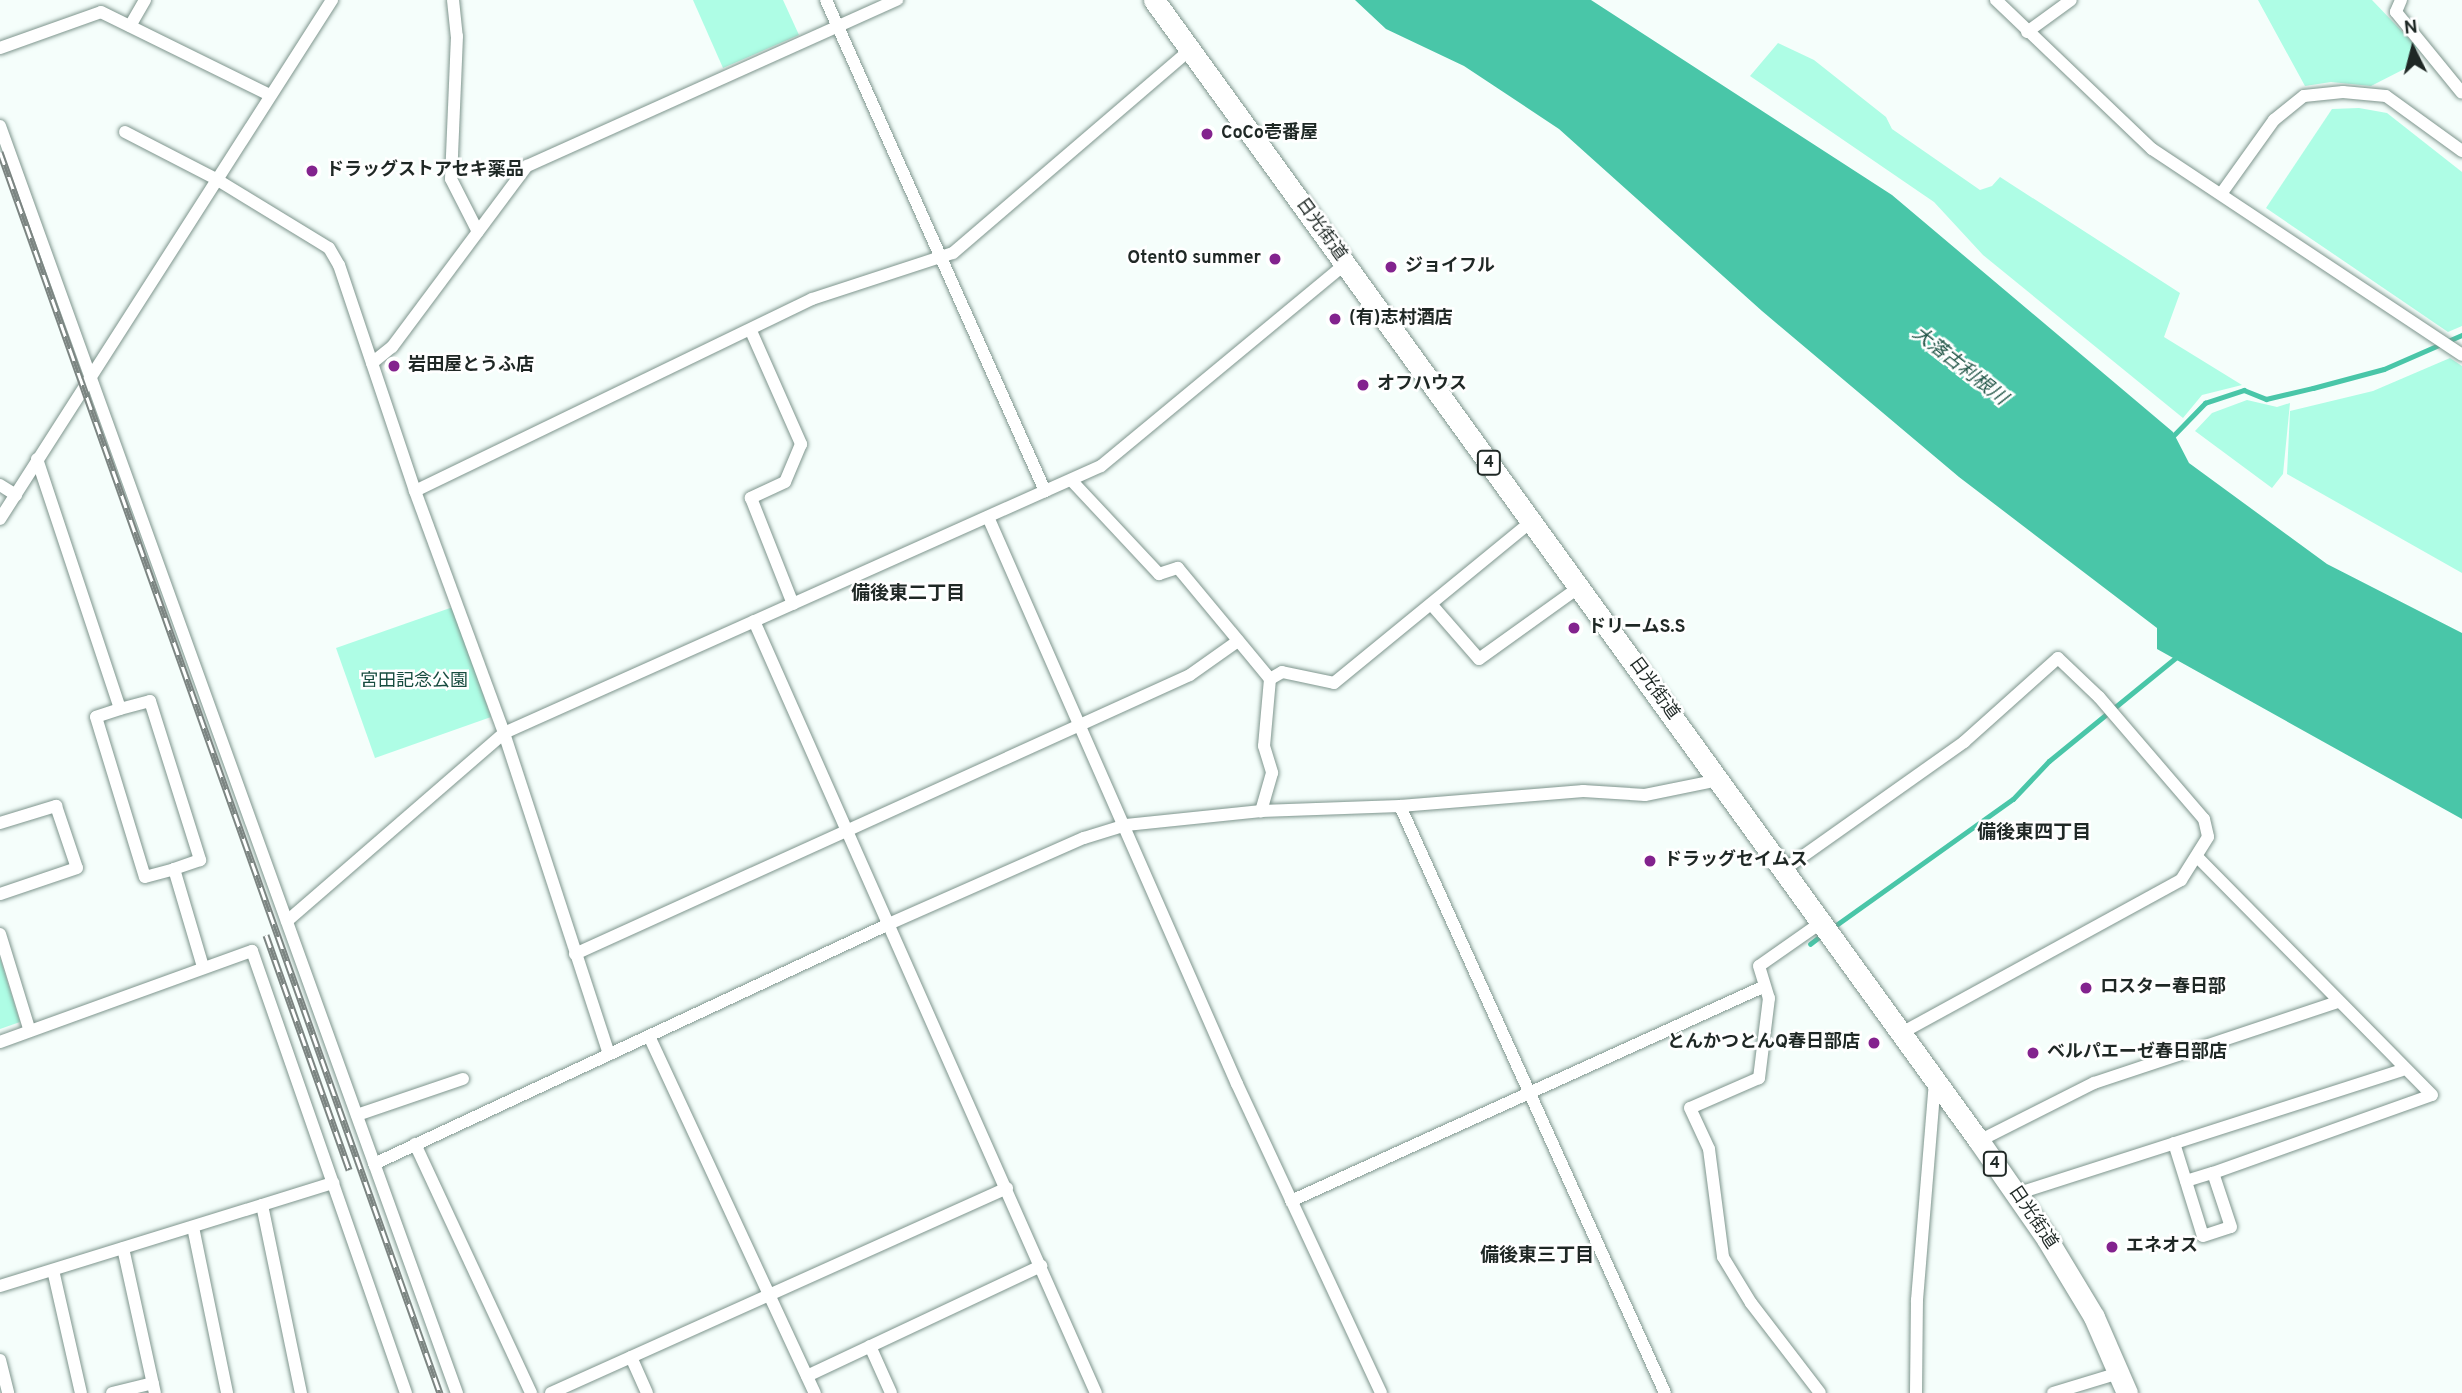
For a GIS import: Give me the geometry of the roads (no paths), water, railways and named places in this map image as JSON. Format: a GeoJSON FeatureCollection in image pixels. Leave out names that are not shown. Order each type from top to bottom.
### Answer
{"type":"FeatureCollection","features":[{"type":"Feature","properties":{"kind":"highway","name":"日光街道"},"geometry":{"type":"LineString","coordinates":[[1154,0],[1719,779],[1838,951],[1979,1141],[2094,1317],[2123,1383]]}},
{"type":"Feature","properties":{"kind":"street"},"geometry":{"type":"LineString","coordinates":[[130,26],[145,0]]}},
{"type":"Feature","properties":{"kind":"street"},"geometry":{"type":"LineString","coordinates":[[0,520],[268,94],[332,0]]}},
{"type":"Feature","properties":{"kind":"street"},"geometry":{"type":"LineString","coordinates":[[453,0],[457,36],[451,179],[478,232]]}},
{"type":"Feature","properties":{"kind":"street"},"geometry":{"type":"LineString","coordinates":[[826,0],[1045,491]]}},
{"type":"Feature","properties":{"kind":"street"},"geometry":{"type":"LineString","coordinates":[[372,363],[392,347],[527,166],[897,0]]}},
{"type":"Feature","properties":{"kind":"street"},"geometry":{"type":"LineString","coordinates":[[1996,0],[2026,32],[2152,149],[2462,355]]}},
{"type":"Feature","properties":{"kind":"street"},"geometry":{"type":"LineString","coordinates":[[2026,32],[2071,0]]}},
{"type":"Feature","properties":{"kind":"street"},"geometry":{"type":"LineString","coordinates":[[2401,0],[2396,12],[2462,93]]}},
{"type":"Feature","properties":{"kind":"street"},"geometry":{"type":"LineString","coordinates":[[0,48],[101,12],[268,94]]}},
{"type":"Feature","properties":{"kind":"street"},"geometry":{"type":"LineString","coordinates":[[415,491],[751,331],[812,299],[943,258],[1190,50]]}},
{"type":"Feature","properties":{"kind":"street"},"geometry":{"type":"LineString","coordinates":[[2221,194],[2274,120],[2304,96],[2343,92],[2386,96],[2462,151]]}},
{"type":"Feature","properties":{"kind":"street"},"geometry":{"type":"LineString","coordinates":[[0,126],[457,1393]]}},
{"type":"Feature","properties":{"kind":"street"},"geometry":{"type":"LineString","coordinates":[[125,132],[216,179],[329,248],[504,733],[609,1054]]}},
{"type":"Feature","properties":{"kind":"street"},"geometry":{"type":"LineString","coordinates":[[287,921],[504,733],[1101,466],[1345,264]]}},
{"type":"Feature","properties":{"kind":"street"},"geometry":{"type":"LineString","coordinates":[[751,331],[801,444],[785,482],[751,498],[793,604]]}},
{"type":"Feature","properties":{"kind":"street"},"geometry":{"type":"LineString","coordinates":[[37,459],[120,709]]}},
{"type":"Feature","properties":{"kind":"street"},"geometry":{"type":"LineString","coordinates":[[1071,480],[1159,575],[1178,568],[1270,679],[1264,746],[1272,773],[1261,811]]}},
{"type":"Feature","properties":{"kind":"street"},"geometry":{"type":"LineString","coordinates":[[0,485],[16,495]]}},
{"type":"Feature","properties":{"kind":"street"},"geometry":{"type":"LineString","coordinates":[[988,517],[1291,1201],[1381,1393]]}},
{"type":"Feature","properties":{"kind":"street"},"geometry":{"type":"LineString","coordinates":[[1270,679],[1282,672],[1334,683],[1531,522]]}},
{"type":"Feature","properties":{"kind":"street"},"geometry":{"type":"LineString","coordinates":[[1431,604],[1479,659],[1578,588]]}},
{"type":"Feature","properties":{"kind":"street"},"geometry":{"type":"LineString","coordinates":[[754,621],[891,923],[1096,1393]]}},
{"type":"Feature","properties":{"kind":"street"},"geometry":{"type":"LineString","coordinates":[[575,954],[850,832],[1190,676],[1238,641]]}},
{"type":"Feature","properties":{"kind":"street"},"geometry":{"type":"LineString","coordinates":[[1782,871],[1964,743],[2058,658],[2105,704],[2204,819],[2208,837],[2181,880],[1900,1034]]}},
{"type":"Feature","properties":{"kind":"street"},"geometry":{"type":"LineString","coordinates":[[150,701],[200,860],[145,877],[96,717],[120,709],[150,701]]}},
{"type":"Feature","properties":{"kind":"street"},"geometry":{"type":"LineString","coordinates":[[374,1164],[891,923],[1084,838],[1126,825],[1261,811],[1400,806],[1583,791],[1645,795],[1719,779]]}},
{"type":"Feature","properties":{"kind":"street"},"geometry":{"type":"LineString","coordinates":[[0,823],[56,806],[77,868],[0,894]]}},
{"type":"Feature","properties":{"kind":"street"},"geometry":{"type":"LineString","coordinates":[[1400,806],[1529,1094],[1600,1240],[1665,1393]]}},
{"type":"Feature","properties":{"kind":"street"},"geometry":{"type":"LineString","coordinates":[[2186,1181],[2432,1095],[2402,1070],[2197,858]]}},
{"type":"Feature","properties":{"kind":"street"},"geometry":{"type":"LineString","coordinates":[[174,869],[203,967]]}},
{"type":"Feature","properties":{"kind":"street"},"geometry":{"type":"LineString","coordinates":[[1820,926],[1759,966],[1769,998],[1759,1078],[1690,1108],[1709,1149],[1723,1257],[1751,1303],[1820,1393]]}},
{"type":"Feature","properties":{"kind":"street"},"geometry":{"type":"LineString","coordinates":[[0,934],[29,1028]]}},
{"type":"Feature","properties":{"kind":"street"},"geometry":{"type":"LineString","coordinates":[[0,1042],[29,1028],[252,951],[406,1393]]}},
{"type":"Feature","properties":{"kind":"street"},"geometry":{"type":"LineString","coordinates":[[1291,1201],[1765,986]]}},
{"type":"Feature","properties":{"kind":"street"},"geometry":{"type":"LineString","coordinates":[[1979,1141],[2094,1083],[2338,1002]]}},
{"type":"Feature","properties":{"kind":"street"},"geometry":{"type":"LineString","coordinates":[[649,1036],[815,1393]]}},
{"type":"Feature","properties":{"kind":"street"},"geometry":{"type":"LineString","coordinates":[[2016,1194],[2402,1070]]}},
{"type":"Feature","properties":{"kind":"street"},"geometry":{"type":"LineString","coordinates":[[357,1115],[463,1079]]}},
{"type":"Feature","properties":{"kind":"street"},"geometry":{"type":"LineString","coordinates":[[1916,1393],[1917,1300],[1935,1083]]}},
{"type":"Feature","properties":{"kind":"street"},"geometry":{"type":"LineString","coordinates":[[2174,1143],[2203,1236],[2231,1227],[2213,1173]]}},
{"type":"Feature","properties":{"kind":"street"},"geometry":{"type":"LineString","coordinates":[[415,1144],[531,1393]]}},
{"type":"Feature","properties":{"kind":"street"},"geometry":{"type":"LineString","coordinates":[[0,1286],[333,1183]]}},
{"type":"Feature","properties":{"kind":"street"},"geometry":{"type":"LineString","coordinates":[[551,1393],[1007,1188]]}},
{"type":"Feature","properties":{"kind":"street"},"geometry":{"type":"LineString","coordinates":[[262,1205],[301,1393]]}},
{"type":"Feature","properties":{"kind":"street"},"geometry":{"type":"LineString","coordinates":[[193,1227],[227,1393]]}},
{"type":"Feature","properties":{"kind":"street"},"geometry":{"type":"LineString","coordinates":[[112,1393],[154,1388],[123,1248]]}},
{"type":"Feature","properties":{"kind":"street"},"geometry":{"type":"LineString","coordinates":[[807,1376],[1041,1266]]}},
{"type":"Feature","properties":{"kind":"street"},"geometry":{"type":"LineString","coordinates":[[53,1270],[80,1393]]}},
{"type":"Feature","properties":{"kind":"street"},"geometry":{"type":"LineString","coordinates":[[870,1346],[891,1393]]}},
{"type":"Feature","properties":{"kind":"street"},"geometry":{"type":"LineString","coordinates":[[631,1357],[647,1393]]}},
{"type":"Feature","properties":{"kind":"street"},"geometry":{"type":"LineString","coordinates":[[0,1360],[8,1393]]}},
{"type":"Feature","properties":{"kind":"street"},"geometry":{"type":"LineString","coordinates":[[2053,1393],[2123,1383]]}},
{"type":"Feature","properties":{"kind":"water","name":"大落古利根川"},"geometry":{"type":"Polygon","coordinates":[[[1355,0],[1591,0],[1892,195],[2173,432],[2189,463],[2327,564],[2462,633],[2462,819],[2157,649],[2157,628],[1959,477],[1762,311],[1559,129],[1464,66],[1386,29],[1355,0]]]}},
{"type":"Feature","properties":{"kind":"waterway"},"geometry":{"type":"LineString","coordinates":[[2171,438],[2205,403],[2244,390],[2266,399],[2313,388],[2384,369],[2462,335]]}},
{"type":"Feature","properties":{"kind":"waterway"},"geometry":{"type":"LineString","coordinates":[[1832,928],[2013,799],[2049,761],[2179,655]]}},
{"type":"Feature","properties":{"kind":"waterway"},"geometry":{"type":"LineString","coordinates":[[1810,944],[1822,935]]}},
{"type":"Feature","properties":{"kind":"railway"},"geometry":{"type":"LineString","coordinates":[[0,152],[440,1393]]}},
{"type":"Feature","properties":{"kind":"railway"},"geometry":{"type":"LineString","coordinates":[[266,935],[349,1170]]}},
{"type":"Feature","properties":{"kind":"place","name":"CoCo壱番屋"},"geometry":{"type":"Point","coordinates":[1207,134]}},
{"type":"Feature","properties":{"kind":"place","name":"ドラッグストアセキ薬品"},"geometry":{"type":"Point","coordinates":[312,171]}},
{"type":"Feature","properties":{"kind":"place","name":"OtentO summer"},"geometry":{"type":"Point","coordinates":[1275,259]}},
{"type":"Feature","properties":{"kind":"place","name":"ジョイフル"},"geometry":{"type":"Point","coordinates":[1391,267]}},
{"type":"Feature","properties":{"kind":"place","name":"(有)志村酒店"},"geometry":{"type":"Point","coordinates":[1335,319]}},
{"type":"Feature","properties":{"kind":"place","name":"岩田屋とうふ店"},"geometry":{"type":"Point","coordinates":[394,366]}},
{"type":"Feature","properties":{"kind":"place","name":"オフハウス"},"geometry":{"type":"Point","coordinates":[1363,385]}},
{"type":"Feature","properties":{"kind":"place","name":"ドリームS.S"},"geometry":{"type":"Point","coordinates":[1574,628]}},
{"type":"Feature","properties":{"kind":"place","name":"ドラッグセイムス"},"geometry":{"type":"Point","coordinates":[1650,861]}},
{"type":"Feature","properties":{"kind":"place","name":"ロスター春日部"},"geometry":{"type":"Point","coordinates":[2086,988]}},
{"type":"Feature","properties":{"kind":"place","name":"とんかつとんQ春日部店"},"geometry":{"type":"Point","coordinates":[1874,1043]}},
{"type":"Feature","properties":{"kind":"place","name":"ベルパエーゼ春日部店"},"geometry":{"type":"Point","coordinates":[2033,1053]}},
{"type":"Feature","properties":{"kind":"place","name":"エネオス"},"geometry":{"type":"Point","coordinates":[2112,1247]}},
{"type":"Feature","properties":{"kind":"district","name":"備後東二丁目"},"geometry":{"type":"Point","coordinates":[908,595]}},
{"type":"Feature","properties":{"kind":"district","name":"備後東四丁目"},"geometry":{"type":"Point","coordinates":[2034,834]}},
{"type":"Feature","properties":{"kind":"district","name":"備後東三丁目"},"geometry":{"type":"Point","coordinates":[1537,1257]}},
{"type":"Feature","properties":{"kind":"park label","name":"宮田記念公園"},"geometry":{"type":"Point","coordinates":[414,682]}}]}
